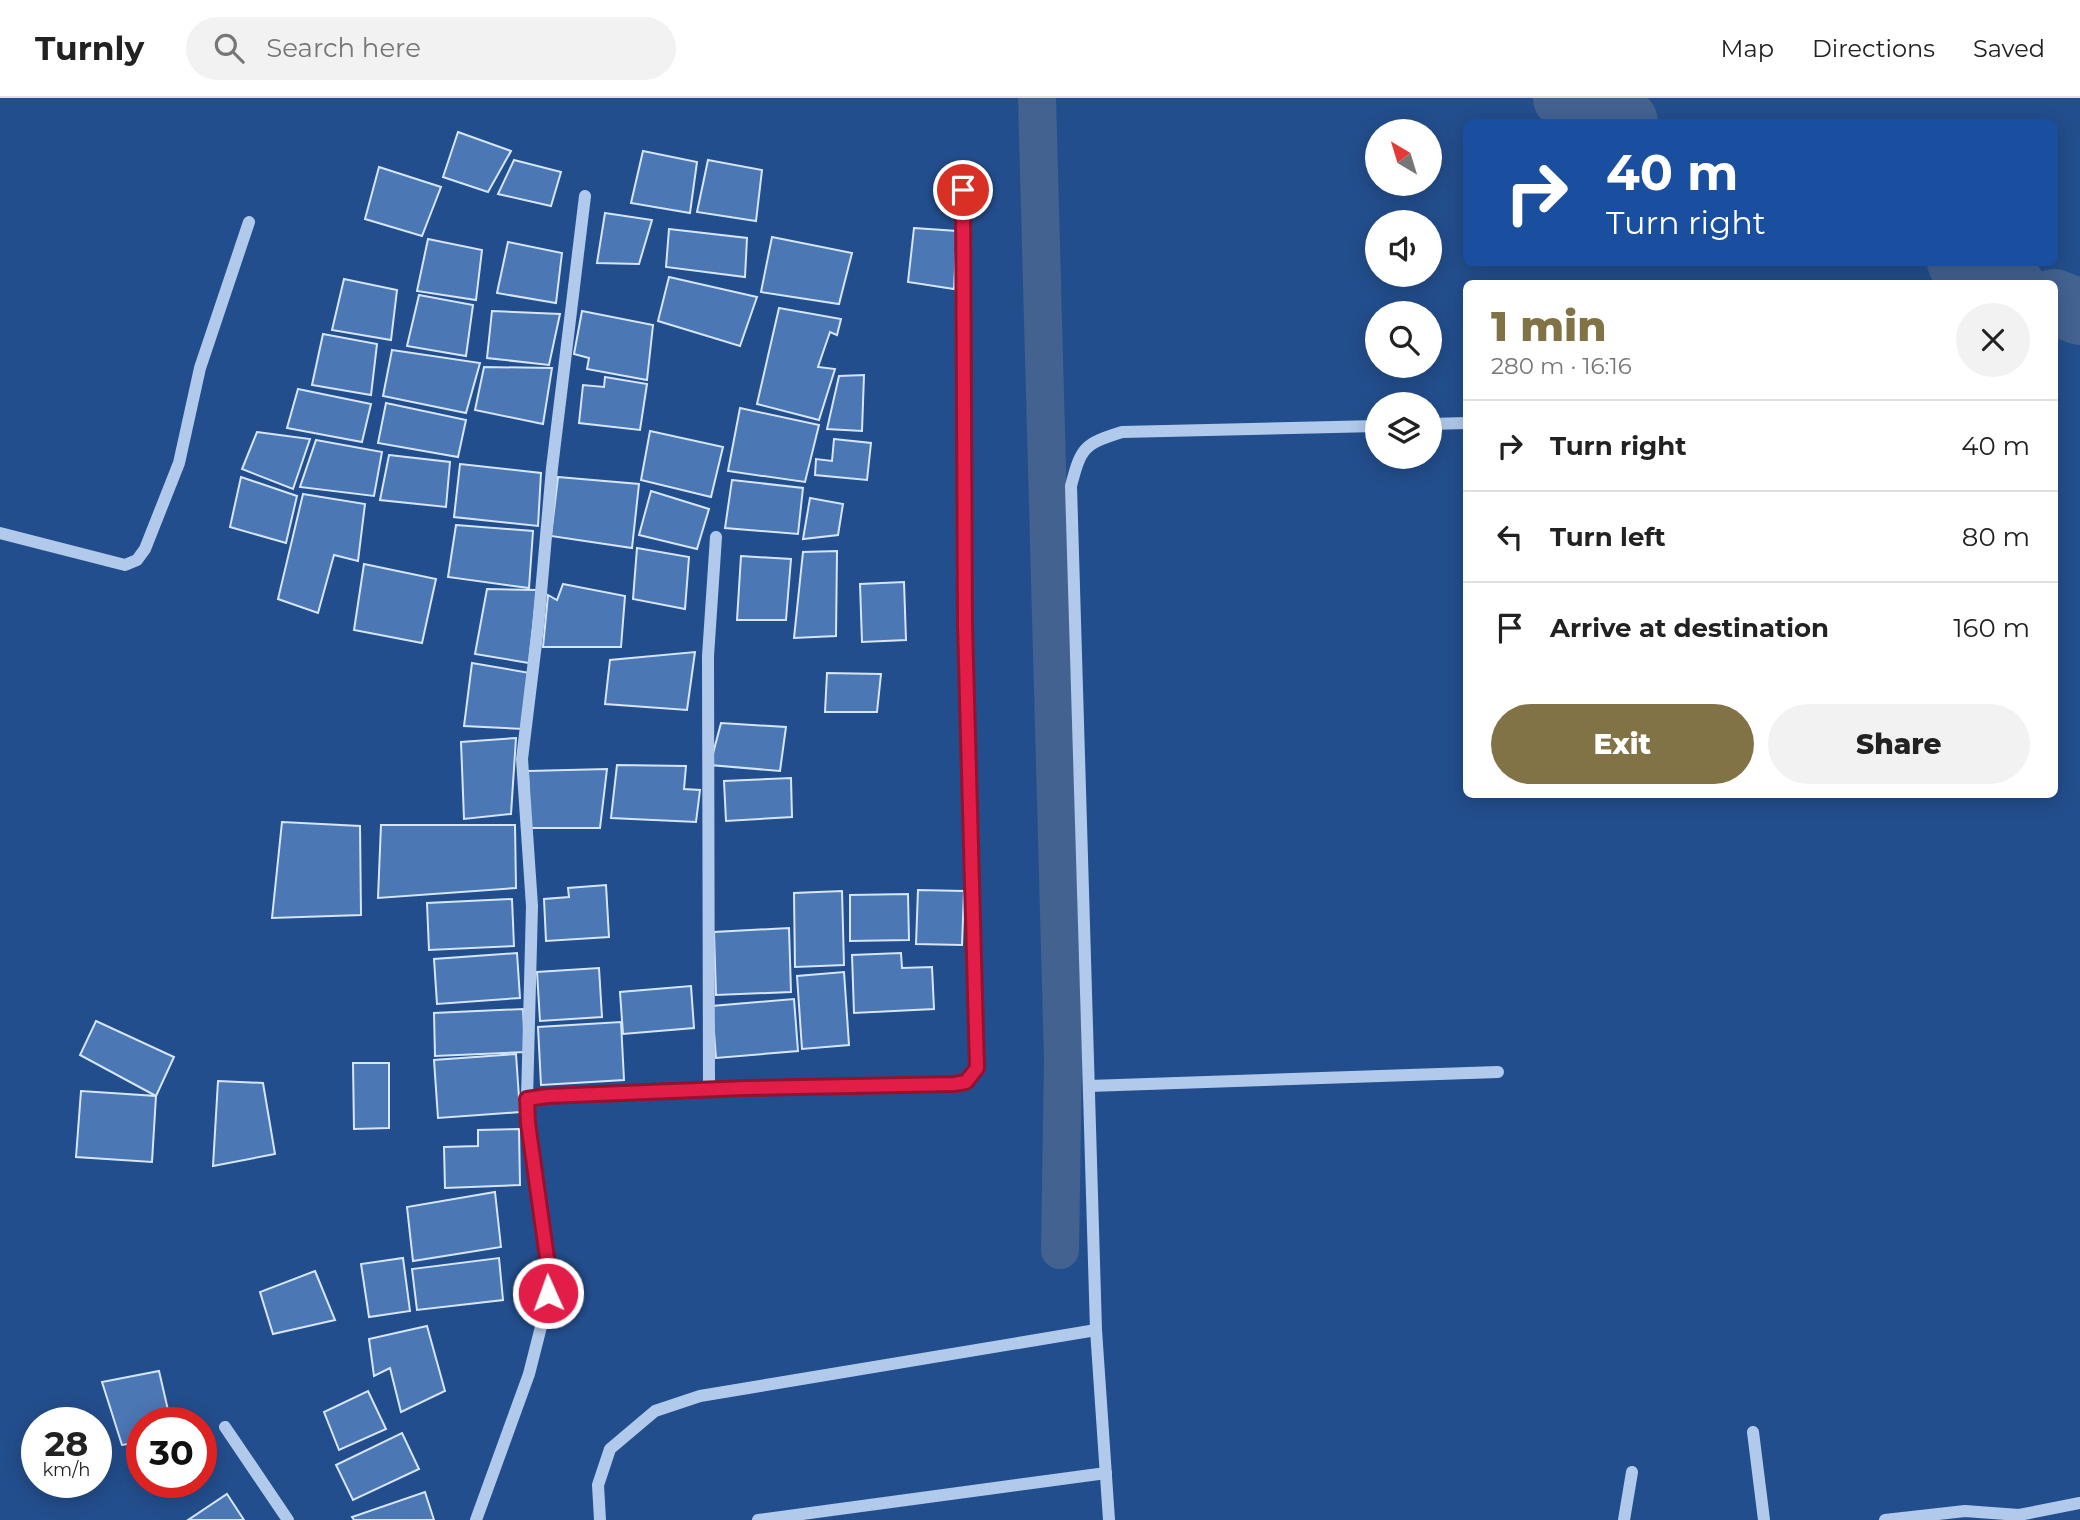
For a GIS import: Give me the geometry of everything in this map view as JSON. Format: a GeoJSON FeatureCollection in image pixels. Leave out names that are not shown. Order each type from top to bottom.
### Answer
{"type":"FeatureCollection","features":[{"type":"Feature","properties":{"kind":"street"},"geometry":{"type":"LineString","coordinates":[[527,1099],[709,1090],[954,1084],[966,1082],[977,1068],[965,625],[963,190]]}},
{"type":"Feature","properties":{"kind":"street"},"geometry":{"type":"LineString","coordinates":[[476,1520],[529,1374],[546,1307],[550,1279],[528,1123],[532,906],[522,759],[538,627],[552,468],[585,196]]}},
{"type":"Feature","properties":{"kind":"street"},"geometry":{"type":"LineString","coordinates":[[0,533],[125,565],[137,560],[145,549],[179,463],[200,368],[250,222]]}},
{"type":"Feature","properties":{"kind":"street"},"geometry":{"type":"LineString","coordinates":[[1442,424],[1463,423]]}},
{"type":"Feature","properties":{"kind":"street"},"geometry":{"type":"LineString","coordinates":[[1109,1520],[1096,1330],[1071,486],[1079,457],[1096,440],[1122,432],[1365,426]]}},
{"type":"Feature","properties":{"kind":"street"},"geometry":{"type":"LineString","coordinates":[[709,1090],[708,656],[716,537]]}},
{"type":"Feature","properties":{"kind":"street"},"geometry":{"type":"LineString","coordinates":[[1089,1086],[1498,1072]]}},
{"type":"Feature","properties":{"kind":"street"},"geometry":{"type":"LineString","coordinates":[[600,1520],[598,1485],[610,1449],[655,1410],[700,1396],[1096,1330]]}},
{"type":"Feature","properties":{"kind":"street"},"geometry":{"type":"LineString","coordinates":[[225,1427],[288,1520]]}},
{"type":"Feature","properties":{"kind":"street"},"geometry":{"type":"LineString","coordinates":[[1753,1432],[1764,1520]]}},
{"type":"Feature","properties":{"kind":"street"},"geometry":{"type":"LineString","coordinates":[[1624,1520],[1632,1472]]}},
{"type":"Feature","properties":{"kind":"street"},"geometry":{"type":"LineString","coordinates":[[758,1520],[1106,1474]]}},
{"type":"Feature","properties":{"kind":"street"},"geometry":{"type":"LineString","coordinates":[[1885,1520],[1965,1511],[2019,1515],[2080,1503]]}},
{"type":"Feature","properties":{"kind":"building"},"geometry":{"type":"Polygon","coordinates":[[[458,132],[511,151],[488,192],[443,177],[458,132]]]}},
{"type":"Feature","properties":{"kind":"building"},"geometry":{"type":"Polygon","coordinates":[[[643,151],[697,162],[690,213],[631,203],[643,151]]]}},
{"type":"Feature","properties":{"kind":"building"},"geometry":{"type":"Polygon","coordinates":[[[514,160],[561,172],[551,206],[498,194],[514,160]]]}},
{"type":"Feature","properties":{"kind":"building"},"geometry":{"type":"Polygon","coordinates":[[[708,160],[762,170],[756,221],[697,212],[708,160]]]}},
{"type":"Feature","properties":{"kind":"building"},"geometry":{"type":"Polygon","coordinates":[[[379,167],[441,187],[422,236],[365,219],[379,167]]]}},
{"type":"Feature","properties":{"kind":"building"},"geometry":{"type":"Polygon","coordinates":[[[605,213],[652,220],[639,264],[597,263],[605,213]]]}},
{"type":"Feature","properties":{"kind":"building"},"geometry":{"type":"Polygon","coordinates":[[[914,228],[957,231],[954,289],[908,282],[914,228]]]}},
{"type":"Feature","properties":{"kind":"building"},"geometry":{"type":"Polygon","coordinates":[[[669,229],[747,238],[745,277],[666,267],[669,229]]]}},
{"type":"Feature","properties":{"kind":"building"},"geometry":{"type":"Polygon","coordinates":[[[772,237],[852,253],[839,304],[761,292],[772,237]]]}},
{"type":"Feature","properties":{"kind":"building"},"geometry":{"type":"Polygon","coordinates":[[[428,239],[482,250],[476,300],[417,291],[428,239]]]}},
{"type":"Feature","properties":{"kind":"building"},"geometry":{"type":"Polygon","coordinates":[[[508,242],[562,253],[556,303],[497,293],[508,242]]]}},
{"type":"Feature","properties":{"kind":"building"},"geometry":{"type":"Polygon","coordinates":[[[669,277],[757,297],[740,346],[658,321],[669,277]]]}},
{"type":"Feature","properties":{"kind":"building"},"geometry":{"type":"Polygon","coordinates":[[[344,279],[397,290],[391,340],[332,330],[344,279]]]}},
{"type":"Feature","properties":{"kind":"building"},"geometry":{"type":"Polygon","coordinates":[[[419,295],[473,305],[466,356],[407,346],[419,295]]]}},
{"type":"Feature","properties":{"kind":"building"},"geometry":{"type":"Polygon","coordinates":[[[779,308],[841,319],[837,335],[830,332],[818,367],[835,369],[819,420],[757,404],[779,308]]]}},
{"type":"Feature","properties":{"kind":"building"},"geometry":{"type":"Polygon","coordinates":[[[492,311],[560,314],[549,365],[487,358],[492,311]]]}},
{"type":"Feature","properties":{"kind":"building"},"geometry":{"type":"Polygon","coordinates":[[[582,311],[653,325],[647,380],[587,369],[589,358],[574,354],[582,311]]]}},
{"type":"Feature","properties":{"kind":"building"},"geometry":{"type":"Polygon","coordinates":[[[323,334],[377,344],[371,395],[312,385],[323,334]]]}},
{"type":"Feature","properties":{"kind":"building"},"geometry":{"type":"Polygon","coordinates":[[[392,350],[480,363],[466,413],[383,396],[392,350]]]}},
{"type":"Feature","properties":{"kind":"building"},"geometry":{"type":"Polygon","coordinates":[[[484,367],[552,368],[543,424],[475,410],[484,367]]]}},
{"type":"Feature","properties":{"kind":"building"},"geometry":{"type":"Polygon","coordinates":[[[864,375],[862,431],[827,429],[839,376],[864,375]]]}},
{"type":"Feature","properties":{"kind":"building"},"geometry":{"type":"Polygon","coordinates":[[[605,377],[647,384],[640,430],[579,423],[583,385],[604,387],[605,377]]]}},
{"type":"Feature","properties":{"kind":"building"},"geometry":{"type":"Polygon","coordinates":[[[298,389],[371,404],[362,442],[287,428],[298,389]]]}},
{"type":"Feature","properties":{"kind":"building"},"geometry":{"type":"Polygon","coordinates":[[[386,403],[466,420],[458,457],[378,443],[386,403]]]}},
{"type":"Feature","properties":{"kind":"building"},"geometry":{"type":"Polygon","coordinates":[[[740,408],[819,425],[805,482],[728,471],[740,408]]]}},
{"type":"Feature","properties":{"kind":"building"},"geometry":{"type":"Polygon","coordinates":[[[650,431],[723,447],[711,497],[641,480],[650,431]]]}},
{"type":"Feature","properties":{"kind":"building"},"geometry":{"type":"Polygon","coordinates":[[[257,432],[310,439],[293,489],[242,469],[257,432]]]}},
{"type":"Feature","properties":{"kind":"building"},"geometry":{"type":"Polygon","coordinates":[[[834,439],[871,443],[867,480],[815,475],[816,459],[832,461],[834,439]]]}},
{"type":"Feature","properties":{"kind":"building"},"geometry":{"type":"Polygon","coordinates":[[[316,440],[382,452],[374,496],[300,487],[316,440]]]}},
{"type":"Feature","properties":{"kind":"building"},"geometry":{"type":"Polygon","coordinates":[[[389,455],[450,462],[446,507],[380,500],[389,455]]]}},
{"type":"Feature","properties":{"kind":"building"},"geometry":{"type":"Polygon","coordinates":[[[460,464],[541,473],[538,526],[454,517],[460,464]]]}},
{"type":"Feature","properties":{"kind":"building"},"geometry":{"type":"Polygon","coordinates":[[[241,477],[297,496],[286,543],[230,527],[241,477]]]}},
{"type":"Feature","properties":{"kind":"building"},"geometry":{"type":"Polygon","coordinates":[[[558,477],[639,484],[632,548],[551,536],[558,477]]]}},
{"type":"Feature","properties":{"kind":"building"},"geometry":{"type":"Polygon","coordinates":[[[732,480],[803,488],[798,534],[725,528],[732,480]]]}},
{"type":"Feature","properties":{"kind":"building"},"geometry":{"type":"Polygon","coordinates":[[[651,491],[709,509],[697,549],[639,535],[651,491]]]}},
{"type":"Feature","properties":{"kind":"building"},"geometry":{"type":"Polygon","coordinates":[[[303,494],[365,504],[358,561],[334,555],[318,613],[278,599],[303,494]]]}},
{"type":"Feature","properties":{"kind":"building"},"geometry":{"type":"Polygon","coordinates":[[[810,498],[843,504],[838,535],[803,539],[810,498]]]}},
{"type":"Feature","properties":{"kind":"building"},"geometry":{"type":"Polygon","coordinates":[[[456,525],[533,531],[529,588],[448,577],[456,525]]]}},
{"type":"Feature","properties":{"kind":"building"},"geometry":{"type":"Polygon","coordinates":[[[637,548],[689,557],[685,609],[633,599],[637,548]]]}},
{"type":"Feature","properties":{"kind":"building"},"geometry":{"type":"Polygon","coordinates":[[[837,551],[836,636],[794,638],[803,552],[837,551]]]}},
{"type":"Feature","properties":{"kind":"building"},"geometry":{"type":"Polygon","coordinates":[[[741,556],[791,559],[786,620],[737,620],[741,556]]]}},
{"type":"Feature","properties":{"kind":"building"},"geometry":{"type":"Polygon","coordinates":[[[364,564],[436,579],[422,643],[354,630],[364,564]]]}},
{"type":"Feature","properties":{"kind":"building"},"geometry":{"type":"Polygon","coordinates":[[[904,582],[906,640],[862,642],[860,584],[904,582]]]}},
{"type":"Feature","properties":{"kind":"building"},"geometry":{"type":"Polygon","coordinates":[[[563,584],[625,596],[621,647],[543,647],[548,595],[557,600],[563,584]]]}},
{"type":"Feature","properties":{"kind":"building"},"geometry":{"type":"Polygon","coordinates":[[[487,589],[537,590],[529,663],[475,654],[487,589]]]}},
{"type":"Feature","properties":{"kind":"building"},"geometry":{"type":"Polygon","coordinates":[[[695,652],[687,710],[605,704],[610,660],[695,652]]]}},
{"type":"Feature","properties":{"kind":"building"},"geometry":{"type":"Polygon","coordinates":[[[472,663],[530,673],[523,729],[464,726],[472,663]]]}},
{"type":"Feature","properties":{"kind":"building"},"geometry":{"type":"Polygon","coordinates":[[[827,673],[881,674],[877,712],[825,712],[827,673]]]}},
{"type":"Feature","properties":{"kind":"building"},"geometry":{"type":"Polygon","coordinates":[[[721,723],[786,727],[780,771],[710,765],[721,723]]]}},
{"type":"Feature","properties":{"kind":"building"},"geometry":{"type":"Polygon","coordinates":[[[516,738],[511,814],[464,819],[461,742],[516,738]]]}},
{"type":"Feature","properties":{"kind":"building"},"geometry":{"type":"Polygon","coordinates":[[[617,765],[686,766],[684,789],[700,790],[696,822],[611,818],[617,765]]]}},
{"type":"Feature","properties":{"kind":"building"},"geometry":{"type":"Polygon","coordinates":[[[607,769],[600,828],[530,828],[528,771],[607,769]]]}},
{"type":"Feature","properties":{"kind":"building"},"geometry":{"type":"Polygon","coordinates":[[[791,778],[792,817],[726,821],[724,781],[791,778]]]}},
{"type":"Feature","properties":{"kind":"building"},"geometry":{"type":"Polygon","coordinates":[[[282,822],[360,826],[361,915],[272,918],[282,822]]]}},
{"type":"Feature","properties":{"kind":"building"},"geometry":{"type":"Polygon","coordinates":[[[381,825],[515,825],[516,888],[378,898],[381,825]]]}},
{"type":"Feature","properties":{"kind":"building"},"geometry":{"type":"Polygon","coordinates":[[[606,885],[609,937],[546,941],[544,899],[569,897],[568,888],[606,885]]]}},
{"type":"Feature","properties":{"kind":"building"},"geometry":{"type":"Polygon","coordinates":[[[918,890],[964,891],[962,945],[916,944],[918,890]]]}},
{"type":"Feature","properties":{"kind":"building"},"geometry":{"type":"Polygon","coordinates":[[[842,891],[844,965],[795,967],[794,893],[842,891]]]}},
{"type":"Feature","properties":{"kind":"building"},"geometry":{"type":"Polygon","coordinates":[[[908,894],[909,940],[850,941],[850,895],[908,894]]]}},
{"type":"Feature","properties":{"kind":"building"},"geometry":{"type":"Polygon","coordinates":[[[512,899],[514,946],[429,950],[427,903],[512,899]]]}},
{"type":"Feature","properties":{"kind":"building"},"geometry":{"type":"Polygon","coordinates":[[[789,928],[791,992],[716,995],[714,932],[789,928]]]}},
{"type":"Feature","properties":{"kind":"building"},"geometry":{"type":"Polygon","coordinates":[[[517,953],[520,998],[437,1004],[434,959],[517,953]]]}},
{"type":"Feature","properties":{"kind":"building"},"geometry":{"type":"Polygon","coordinates":[[[901,953],[902,968],[932,967],[934,1009],[854,1013],[852,955],[901,953]]]}},
{"type":"Feature","properties":{"kind":"building"},"geometry":{"type":"Polygon","coordinates":[[[599,968],[602,1017],[540,1021],[537,972],[599,968]]]}},
{"type":"Feature","properties":{"kind":"building"},"geometry":{"type":"Polygon","coordinates":[[[844,972],[849,1045],[802,1049],[797,976],[844,972]]]}},
{"type":"Feature","properties":{"kind":"building"},"geometry":{"type":"Polygon","coordinates":[[[691,986],[694,1028],[623,1034],[620,992],[691,986]]]}},
{"type":"Feature","properties":{"kind":"building"},"geometry":{"type":"Polygon","coordinates":[[[794,999],[798,1051],[716,1058],[712,1006],[794,999]]]}},
{"type":"Feature","properties":{"kind":"building"},"geometry":{"type":"Polygon","coordinates":[[[523,1009],[525,1052],[435,1056],[434,1013],[523,1009]]]}},
{"type":"Feature","properties":{"kind":"building"},"geometry":{"type":"Polygon","coordinates":[[[96,1021],[174,1057],[156,1096],[80,1055],[96,1021]]]}},
{"type":"Feature","properties":{"kind":"building"},"geometry":{"type":"Polygon","coordinates":[[[621,1022],[624,1080],[541,1085],[538,1027],[621,1022]]]}},
{"type":"Feature","properties":{"kind":"building"},"geometry":{"type":"Polygon","coordinates":[[[516,1054],[520,1112],[438,1118],[434,1060],[516,1054]]]}},
{"type":"Feature","properties":{"kind":"building"},"geometry":{"type":"Polygon","coordinates":[[[353,1063],[389,1063],[389,1128],[354,1129],[353,1063]]]}},
{"type":"Feature","properties":{"kind":"building"},"geometry":{"type":"Polygon","coordinates":[[[218,1081],[263,1083],[275,1154],[213,1166],[218,1081]]]}},
{"type":"Feature","properties":{"kind":"building"},"geometry":{"type":"Polygon","coordinates":[[[81,1091],[156,1096],[152,1162],[76,1157],[81,1091]]]}},
{"type":"Feature","properties":{"kind":"building"},"geometry":{"type":"Polygon","coordinates":[[[519,1129],[520,1185],[445,1188],[444,1147],[478,1146],[478,1130],[519,1129]]]}},
{"type":"Feature","properties":{"kind":"building"},"geometry":{"type":"Polygon","coordinates":[[[495,1192],[501,1247],[413,1261],[407,1207],[495,1192]]]}},
{"type":"Feature","properties":{"kind":"building"},"geometry":{"type":"Polygon","coordinates":[[[403,1258],[410,1311],[369,1317],[361,1264],[403,1258]]]}},
{"type":"Feature","properties":{"kind":"building"},"geometry":{"type":"Polygon","coordinates":[[[499,1258],[503,1300],[417,1310],[412,1269],[499,1258]]]}},
{"type":"Feature","properties":{"kind":"building"},"geometry":{"type":"Polygon","coordinates":[[[315,1271],[335,1320],[273,1334],[260,1292],[315,1271]]]}},
{"type":"Feature","properties":{"kind":"building"},"geometry":{"type":"Polygon","coordinates":[[[427,1326],[445,1391],[401,1412],[390,1368],[374,1376],[369,1339],[427,1326]]]}},
{"type":"Feature","properties":{"kind":"building"},"geometry":{"type":"Polygon","coordinates":[[[159,1371],[167,1407],[126,1407],[126,1444],[122,1445],[102,1382],[159,1371]]]}},
{"type":"Feature","properties":{"kind":"building"},"geometry":{"type":"Polygon","coordinates":[[[368,1391],[386,1429],[339,1450],[324,1412],[368,1391]]]}},
{"type":"Feature","properties":{"kind":"building"},"geometry":{"type":"Polygon","coordinates":[[[402,1433],[419,1469],[353,1500],[336,1465],[402,1433]]]}},
{"type":"Feature","properties":{"kind":"building"},"geometry":{"type":"Polygon","coordinates":[[[425,1492],[434,1520],[354,1520],[352,1517],[425,1492]]]}},
{"type":"Feature","properties":{"kind":"building"},"geometry":{"type":"Polygon","coordinates":[[[227,1494],[244,1520],[188,1520],[227,1494]]]}},
{"type":"Feature","properties":{"kind":"waterway"},"geometry":{"type":"LineString","coordinates":[[1037,98],[1063,1060],[1060,1250]]}},
{"type":"Feature","properties":{"kind":"waterway"},"geometry":{"type":"LineString","coordinates":[[1566,98],[1618,119]]}},
{"type":"Feature","properties":{"kind":"waterway"},"geometry":{"type":"LineString","coordinates":[[1969,266],[2002,280]]}},
{"type":"Feature","properties":{"kind":"waterway"},"geometry":{"type":"LineString","coordinates":[[2058,304],[2080,312]]}},
{"type":"Feature","properties":{"kind":"route"},"geometry":{"type":"LineString","coordinates":[[548,1293],[550,1279],[527,1099],[746,1088],[954,1084],[966,1082],[977,1068],[965,625],[963,190]]}}]}
